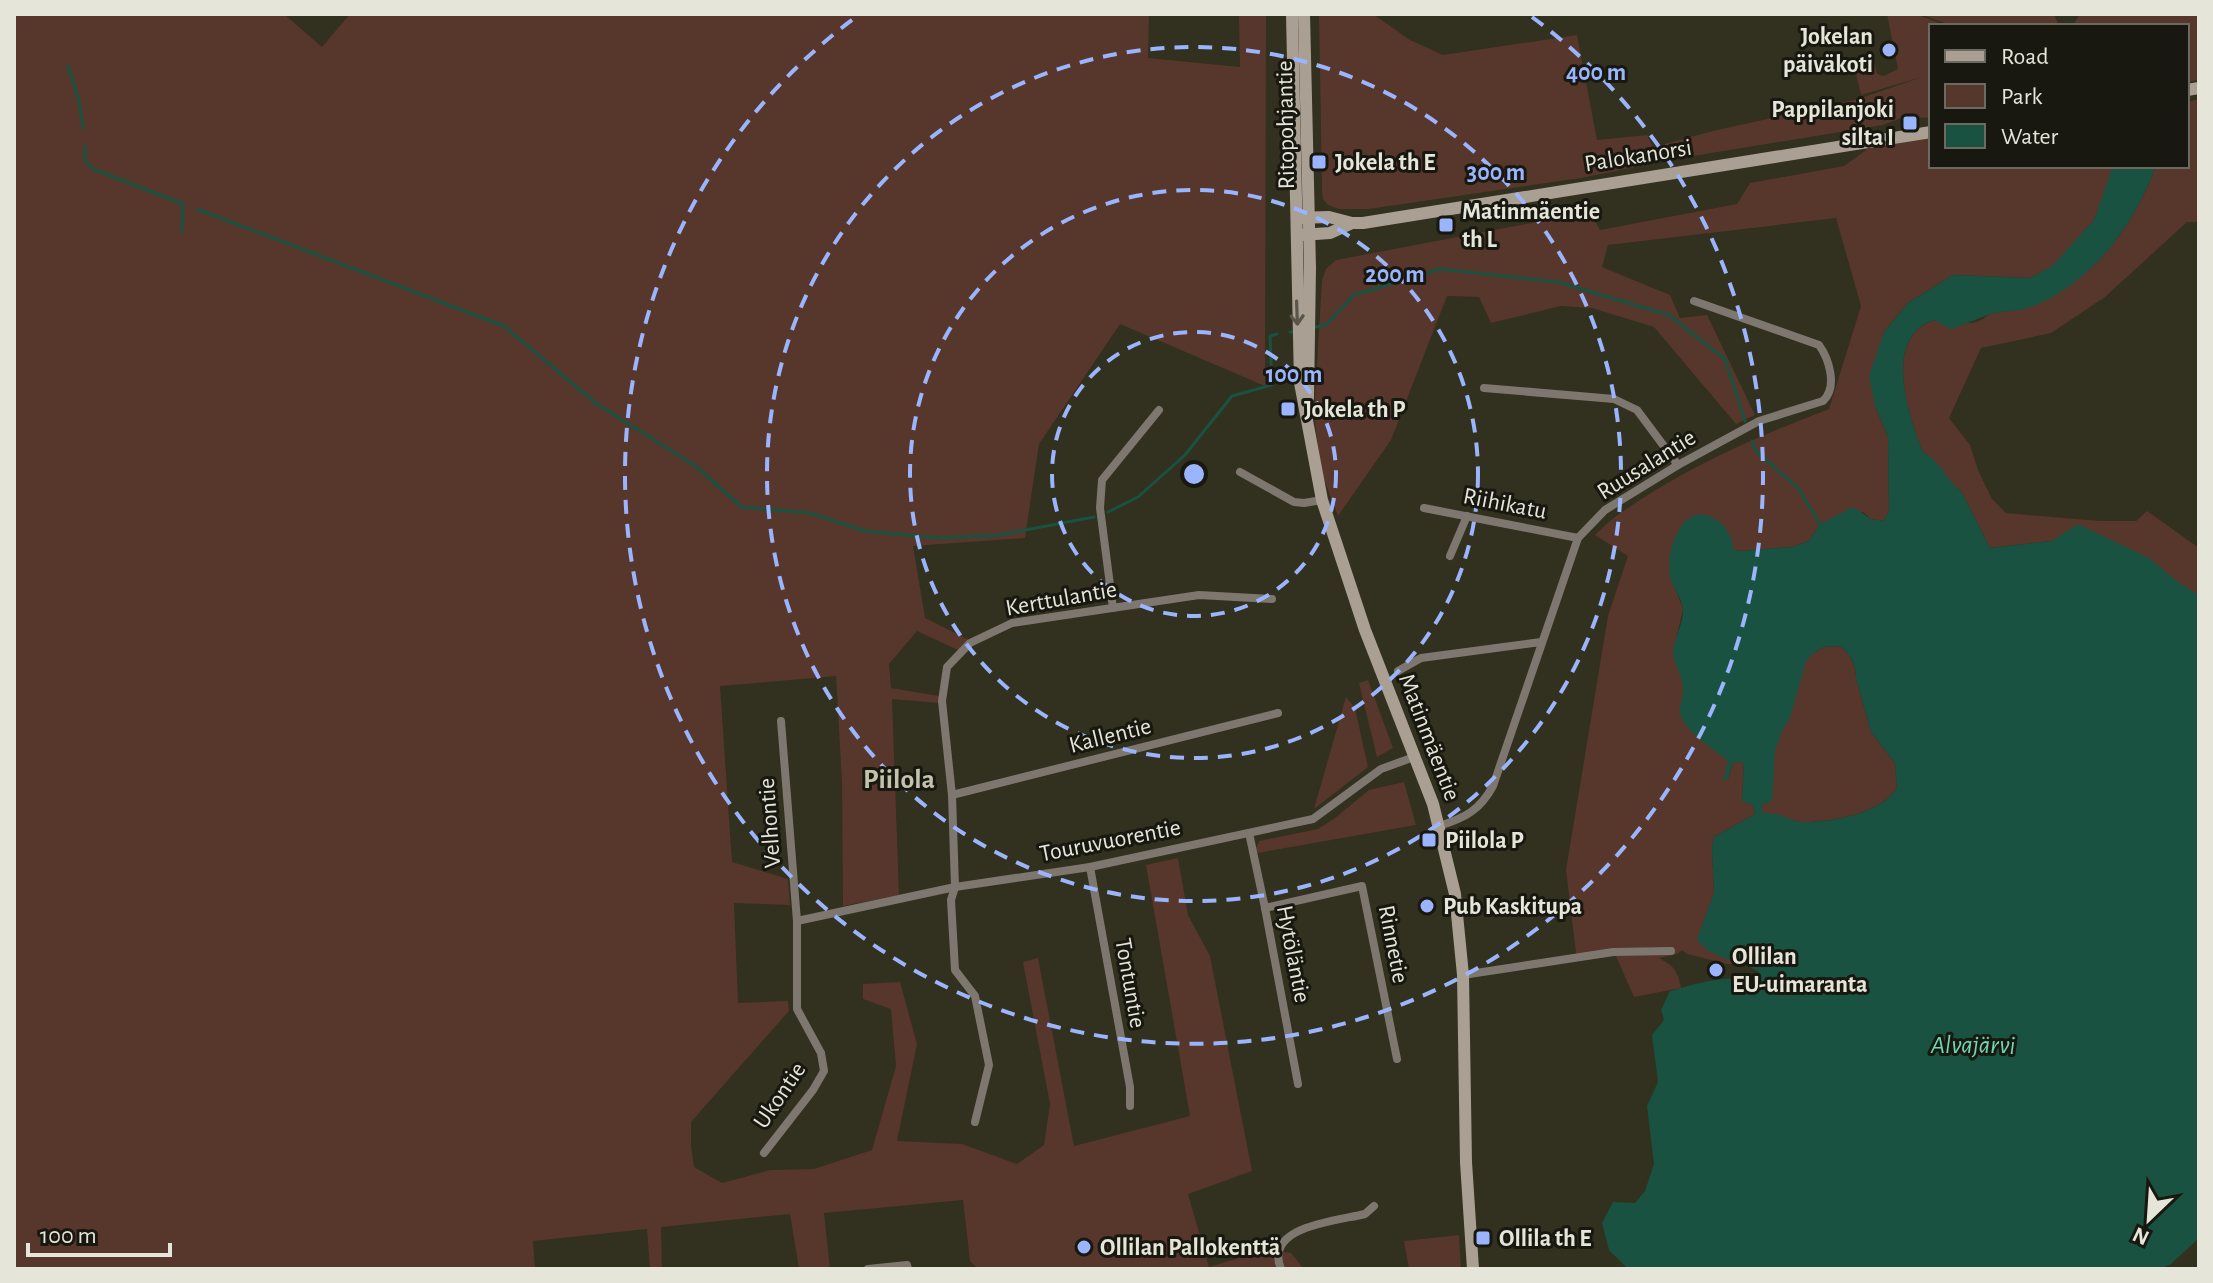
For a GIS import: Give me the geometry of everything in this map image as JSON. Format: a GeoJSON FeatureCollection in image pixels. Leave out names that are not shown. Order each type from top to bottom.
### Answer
{"type":"FeatureCollection","features":[{"type":"Feature","properties":{"kind":"main road","name":"Ritopohjantie"},"geometry":{"type":"LineString","coordinates":[[1292,14],[1303,218]]}},
{"type":"Feature","properties":{"kind":"main road","name":"Ritopohjantie"},"geometry":{"type":"LineString","coordinates":[[1303,235],[1304,14]]}},
{"type":"Feature","properties":{"kind":"main road","name":"Palokanorsi"},"geometry":{"type":"LineString","coordinates":[[1303,235],[1330,233],[1352,223],[1929,132]]}},
{"type":"Feature","properties":{"kind":"main road","name":"Palokanorsi"},"geometry":{"type":"LineString","coordinates":[[1303,218],[1334,218],[1352,223]]}},
{"type":"Feature","properties":{"kind":"main road","name":"Matinmäentie"},"geometry":{"type":"LineString","coordinates":[[1303,235],[1307,421],[1322,500],[1365,630],[1439,826],[1455,894],[1463,975],[1466,1162],[1473,1269]]}},
{"type":"Feature","properties":{"kind":"street","name":"Ruusalantie"},"geometry":{"type":"LineString","coordinates":[[1439,826],[1468,816],[1485,802],[1489,794],[1578,538],[1605,510],[1678,465],[1759,421],[1823,401],[1829,395],[1827,357],[1819,345],[1694,301]]}},
{"type":"Feature","properties":{"kind":"street"},"geometry":{"type":"LineString","coordinates":[[1484,388],[1614,399],[1637,410],[1678,465]]}},
{"type":"Feature","properties":{"kind":"street"},"geometry":{"type":"LineString","coordinates":[[1113,608],[1100,508],[1102,480],[1159,410]]}},
{"type":"Feature","properties":{"kind":"street"},"geometry":{"type":"LineString","coordinates":[[1240,472],[1294,502],[1322,500]]}},
{"type":"Feature","properties":{"kind":"street","name":"Riihikatu"},"geometry":{"type":"LineString","coordinates":[[1424,508],[1578,538]]}},
{"type":"Feature","properties":{"kind":"street"},"geometry":{"type":"LineString","coordinates":[[1450,556],[1467,516]]}},
{"type":"Feature","properties":{"kind":"street","name":"Kerttulantie"},"geometry":{"type":"LineString","coordinates":[[975,1122],[989,1065],[975,996],[955,970],[951,900],[955,887],[952,795],[942,701],[947,667],[970,643],[1012,623],[1199,595],[1272,599]]}},
{"type":"Feature","properties":{"kind":"street"},"geometry":{"type":"LineString","coordinates":[[1398,671],[1421,658],[1541,642]]}},
{"type":"Feature","properties":{"kind":"street","name":"Kallentie"},"geometry":{"type":"LineString","coordinates":[[952,795],[1278,713]]}},
{"type":"Feature","properties":{"kind":"street","name":"Velhontie"},"geometry":{"type":"LineString","coordinates":[[781,721],[797,921]]}},
{"type":"Feature","properties":{"kind":"street","name":"Touruvuorentie"},"geometry":{"type":"LineString","coordinates":[[797,921],[955,887],[1090,867],[1313,819],[1381,769],[1414,757]]}},
{"type":"Feature","properties":{"kind":"street","name":"Hytöläntie"},"geometry":{"type":"LineString","coordinates":[[1249,833],[1298,1084]]}},
{"type":"Feature","properties":{"kind":"street","name":"Tontuntie"},"geometry":{"type":"LineString","coordinates":[[1090,867],[1130,1087],[1130,1106]]}},
{"type":"Feature","properties":{"kind":"street","name":"Rinnetie"},"geometry":{"type":"LineString","coordinates":[[1265,908],[1362,886],[1397,1059]]}},
{"type":"Feature","properties":{"kind":"street","name":"Ukontie"},"geometry":{"type":"LineString","coordinates":[[764,1153],[824,1071],[821,1053],[797,1009],[797,921]]}},
{"type":"Feature","properties":{"kind":"street"},"geometry":{"type":"LineString","coordinates":[[1463,975],[1613,952],[1671,951]]}},
{"type":"Feature","properties":{"kind":"street"},"geometry":{"type":"LineString","coordinates":[[1281,1269],[1277,1251],[1294,1232],[1365,1214],[1374,1206]]}},
{"type":"Feature","properties":{"kind":"street"},"geometry":{"type":"LineString","coordinates":[[868,1269],[907,1265],[908,1269]]}},
{"type":"Feature","properties":{"kind":"green space"},"geometry":{"type":"Polygon","coordinates":[[[14,14],[284,14],[322,47],[350,14],[1149,14],[1148,58],[1240,67],[1239,14],[1266,14],[1265,386],[1120,324],[1039,444],[1025,538],[913,546],[925,618],[969,640],[960,651],[917,631],[889,664],[891,688],[939,696],[939,703],[892,699],[899,895],[843,906],[842,783],[836,676],[720,686],[732,862],[788,879],[790,905],[734,903],[738,1003],[788,1001],[789,1011],[691,1122],[691,1145],[694,1167],[722,1183],[770,1170],[814,1169],[872,1150],[896,1066],[891,1009],[863,999],[863,984],[900,982],[917,1044],[897,1141],[962,1144],[1017,1164],[1044,1145],[1050,1104],[1023,962],[1038,958],[1074,1146],[1190,1116],[1146,865],[1178,858],[1188,915],[1210,956],[1252,1171],[1188,1194],[1209,1267],[1269,1249],[1291,1253],[1304,1269],[978,1269],[970,1261],[963,1200],[824,1213],[830,1269],[799,1269],[790,1214],[661,1227],[662,1269],[650,1269],[647,1229],[533,1241],[535,1269],[14,1269],[14,14]]]}},
{"type":"Feature","properties":{"kind":"green space"},"geometry":{"type":"Polygon","coordinates":[[[1319,14],[1373,14],[1410,40],[1443,55],[1577,35],[1597,140],[1647,135],[1653,147],[1858,99],[1922,77],[1861,95],[1855,69],[1860,67],[1858,59],[1873,57],[1877,74],[1884,76],[1898,69],[1887,14],[1916,14],[1942,24],[1929,24],[1929,118],[1904,117],[1883,125],[1675,159],[1581,178],[1369,209],[1339,209],[1328,205],[1322,191],[1319,14]]]}},
{"type":"Feature","properties":{"kind":"green space"},"geometry":{"type":"Polygon","coordinates":[[[1920,14],[2054,14],[2058,24],[1948,24],[1920,14]]]}},
{"type":"Feature","properties":{"kind":"green space"},"geometry":{"type":"Polygon","coordinates":[[[2080,14],[2199,14],[2199,80],[2189,82],[2189,24],[2074,24],[2080,14]]]}},
{"type":"Feature","properties":{"kind":"green space"},"geometry":{"type":"Polygon","coordinates":[[[2199,99],[2199,222],[2187,222],[2105,297],[2051,333],[1981,348],[1949,418],[1970,445],[1992,499],[2006,513],[2136,521],[2147,511],[2199,548],[2199,606],[2052,541],[1990,548],[1961,491],[1923,452],[1911,418],[1903,379],[1908,343],[1918,329],[1934,320],[1972,323],[1993,313],[2029,307],[2072,284],[2091,268],[2136,210],[2155,168],[2189,168],[2189,102],[2199,99]]]}},
{"type":"Feature","properties":{"kind":"green space"},"geometry":{"type":"Polygon","coordinates":[[[1929,138],[1929,168],[2113,168],[2094,220],[2052,267],[2030,278],[1953,275],[1908,303],[1884,332],[1875,406],[1888,437],[1889,511],[1884,521],[1871,519],[1863,512],[1820,524],[1809,541],[1792,547],[1733,549],[1670,575],[1683,609],[1673,653],[1730,758],[1728,779],[1732,764],[1737,761],[1744,763],[1742,800],[1753,805],[1755,814],[1714,837],[1714,893],[1698,938],[1724,957],[1743,964],[1727,964],[1682,950],[1659,958],[1674,970],[1681,988],[1634,997],[1616,956],[1577,961],[1566,870],[1608,616],[1628,556],[1595,535],[1630,506],[1696,467],[1829,409],[1861,306],[1836,218],[1608,245],[1602,267],[1670,295],[1680,318],[1707,315],[1755,415],[1736,424],[1654,327],[1592,308],[1561,306],[1491,323],[1479,297],[1447,296],[1391,440],[1338,516],[1322,474],[1314,416],[1322,280],[1326,269],[1336,260],[1590,212],[1600,230],[1737,204],[1750,183],[1844,166],[1869,148],[1929,138]]]}},
{"type":"Feature","properties":{"kind":"green space"},"geometry":{"type":"Polygon","coordinates":[[[1840,646],[1854,664],[1871,732],[1895,763],[1897,788],[1880,804],[1843,818],[1799,822],[1763,814],[1761,805],[1795,669],[1824,647],[1840,646]]]}},
{"type":"Feature","properties":{"kind":"green space"},"geometry":{"type":"Polygon","coordinates":[[[1368,680],[1393,748],[1377,757],[1359,683],[1368,680]]]}},
{"type":"Feature","properties":{"kind":"green space"},"geometry":{"type":"Polygon","coordinates":[[[1346,697],[1355,708],[1368,767],[1314,809],[1346,697]]]}},
{"type":"Feature","properties":{"kind":"green space"},"geometry":{"type":"Polygon","coordinates":[[[1404,782],[1416,825],[1258,853],[1256,848],[1259,841],[1318,829],[1369,790],[1404,782]]]}},
{"type":"Feature","properties":{"kind":"green space"},"geometry":{"type":"Polygon","coordinates":[[[1459,1235],[1461,1269],[1409,1269],[1404,1241],[1459,1235]]]}},
{"type":"Feature","properties":{"kind":"water","name":"Alvajärvi"},"geometry":{"type":"Polygon","coordinates":[[[2112,168],[2155,168],[2122,231],[2090,269],[2071,285],[2028,308],[1996,313],[1951,329],[1934,320],[1918,329],[1908,343],[1904,359],[1906,398],[1923,452],[1961,491],[1990,548],[2052,541],[2078,524],[2149,558],[2199,595],[2199,1238],[2171,1264],[2160,1269],[1628,1269],[1609,1250],[1602,1223],[1613,1202],[1635,1203],[1645,1191],[1654,1164],[1647,1106],[1658,1082],[1652,1035],[1664,1020],[1661,1010],[1670,991],[1711,981],[1731,978],[1752,980],[1759,976],[1759,972],[1751,968],[1709,951],[1697,939],[1714,893],[1714,837],[1755,814],[1753,805],[1742,801],[1744,763],[1732,764],[1728,779],[1723,781],[1728,761],[1694,734],[1680,713],[1683,684],[1673,653],[1683,611],[1669,570],[1676,535],[1691,517],[1707,515],[1722,524],[1733,549],[1738,551],[1792,547],[1809,541],[1820,524],[1853,507],[1871,519],[1884,521],[1889,511],[1888,437],[1875,406],[1869,376],[1884,332],[1908,303],[1953,275],[2030,278],[2051,267],[2094,220],[2112,168]],[[1840,646],[1824,647],[1806,661],[1790,718],[1775,751],[1772,801],[1761,805],[1763,813],[1800,822],[1843,818],[1880,804],[1897,788],[1895,763],[1871,732],[1854,664],[1840,646]]]}},
{"type":"Feature","properties":{"kind":"waterway"},"geometry":{"type":"LineString","coordinates":[[68,66],[79,101],[83,128]]}},
{"type":"Feature","properties":{"kind":"waterway"},"geometry":{"type":"LineString","coordinates":[[85,146],[85,160],[93,169],[183,204],[182,232]]}},
{"type":"Feature","properties":{"kind":"waterway"},"geometry":{"type":"LineString","coordinates":[[197,209],[504,326],[597,404],[694,465],[742,507],[810,513],[865,531],[940,538],[999,535],[1094,517]]}},
{"type":"Feature","properties":{"kind":"waterway"},"geometry":{"type":"LineString","coordinates":[[1316,327],[1326,325],[1354,295],[1440,269],[1558,282],[1669,315],[1725,359],[1745,421]]}},
{"type":"Feature","properties":{"kind":"waterway"},"geometry":{"type":"LineString","coordinates":[[1108,512],[1138,497],[1185,455],[1232,396],[1272,385],[1270,336],[1277,334]]}},
{"type":"Feature","properties":{"kind":"waterway"},"geometry":{"type":"LineString","coordinates":[[1752,441],[1756,451],[1798,488],[1820,524]]}},
{"type":"Feature","properties":{"kind":"place","name":"Jokelan päiväkoti"},"geometry":{"type":"Point","coordinates":[1889,50]}},
{"type":"Feature","properties":{"kind":"place","name":"Pappilanjoki silta I"},"geometry":{"type":"Point","coordinates":[1910,123]}},
{"type":"Feature","properties":{"kind":"place","name":"Jokela th E"},"geometry":{"type":"Point","coordinates":[1319,162]}},
{"type":"Feature","properties":{"kind":"place","name":"Matinmäentie th L"},"geometry":{"type":"Point","coordinates":[1446,225]}},
{"type":"Feature","properties":{"kind":"place","name":"Jokela th P"},"geometry":{"type":"Point","coordinates":[1288,409]}},
{"type":"Feature","properties":{"kind":"place","name":"Piilola P"},"geometry":{"type":"Point","coordinates":[1429,840]}},
{"type":"Feature","properties":{"kind":"place","name":"Pub Kaskitupa"},"geometry":{"type":"Point","coordinates":[1427,906]}},
{"type":"Feature","properties":{"kind":"place","name":"Ollilan EU-uimaranta"},"geometry":{"type":"Point","coordinates":[1716,970]}},
{"type":"Feature","properties":{"kind":"place","name":"Ollila th E"},"geometry":{"type":"Point","coordinates":[1483,1238]}},
{"type":"Feature","properties":{"kind":"place","name":"Ollilan Pallokenttä"},"geometry":{"type":"Point","coordinates":[1084,1247]}},
{"type":"Feature","properties":{"kind":"district","name":"Piilola"},"geometry":{"type":"Point","coordinates":[899,778]}}]}
